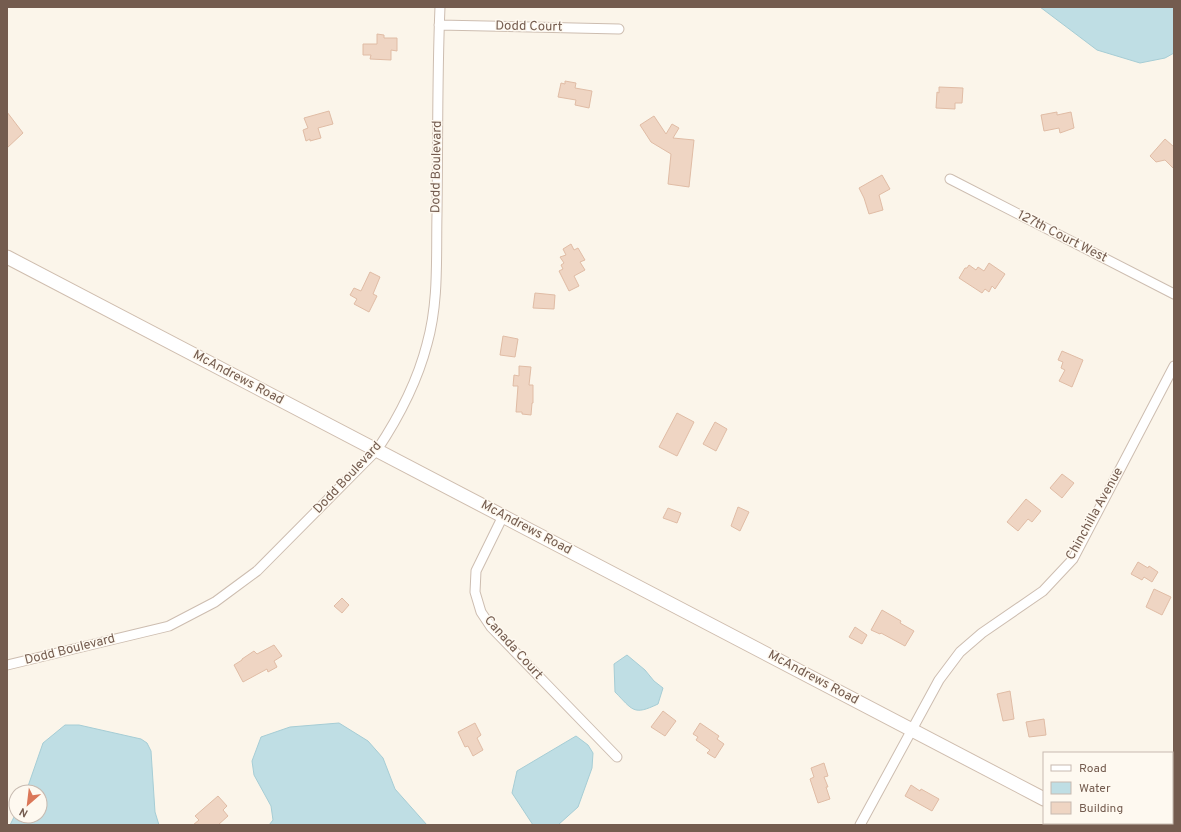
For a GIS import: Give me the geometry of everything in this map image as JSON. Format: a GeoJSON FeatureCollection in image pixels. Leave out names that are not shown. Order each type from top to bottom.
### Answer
{"type":"FeatureCollection","features":[{"type":"Feature","properties":{"kind":"main road","name":"McAndrews Road"},"geometry":{"type":"LineString","coordinates":[[7,257],[1043,798]]}},
{"type":"Feature","properties":{"kind":"street","name":"Dodd Boulevard"},"geometry":{"type":"LineString","coordinates":[[7,665],[169,626],[215,602],[257,571],[377,450],[392,428],[417,377],[428,342],[434,308],[440,7]]}},
{"type":"Feature","properties":{"kind":"street","name":"Dodd Court"},"geometry":{"type":"LineString","coordinates":[[439,25],[618,29]]}},
{"type":"Feature","properties":{"kind":"street","name":"127th Court West"},"geometry":{"type":"LineString","coordinates":[[950,179],[1174,294]]}},
{"type":"Feature","properties":{"kind":"street","name":"Chinchilla Avenue"},"geometry":{"type":"LineString","coordinates":[[860,825],[939,680],[960,652],[982,633],[1043,591],[1073,559],[1174,366]]}},
{"type":"Feature","properties":{"kind":"street","name":"Canada Court"},"geometry":{"type":"LineString","coordinates":[[503,516],[476,571],[476,592],[481,612],[492,627],[617,757]]}},
{"type":"Feature","properties":{"kind":"water"},"geometry":{"type":"Polygon","coordinates":[[[1040,7],[1174,7],[1174,53],[1165,58],[1140,63],[1097,50],[1040,7]]]}},
{"type":"Feature","properties":{"kind":"water"},"geometry":{"type":"Polygon","coordinates":[[[627,655],[663,688],[658,704],[643,710],[634,709],[615,692],[614,664],[627,655]]]}},
{"type":"Feature","properties":{"kind":"water"},"geometry":{"type":"Polygon","coordinates":[[[339,723],[368,741],[383,758],[395,789],[427,825],[269,825],[273,820],[271,806],[254,775],[252,761],[261,737],[290,727],[339,723]]]}},
{"type":"Feature","properties":{"kind":"water"},"geometry":{"type":"Polygon","coordinates":[[[65,725],[79,725],[141,739],[147,743],[151,751],[155,812],[159,825],[10,825],[48,824],[48,784],[29,784],[43,743],[65,725]]]}},
{"type":"Feature","properties":{"kind":"water"},"geometry":{"type":"Polygon","coordinates":[[[576,736],[588,745],[593,753],[592,768],[578,807],[558,825],[533,825],[512,793],[517,771],[576,736]]]}},
{"type":"Feature","properties":{"kind":"building"},"geometry":{"type":"Polygon","coordinates":[[[377,34],[384,35],[384,38],[397,38],[397,51],[391,50],[391,60],[370,59],[371,55],[363,55],[363,44],[377,44],[377,34]]]}},
{"type":"Feature","properties":{"kind":"building"},"geometry":{"type":"Polygon","coordinates":[[[565,81],[576,83],[575,88],[592,91],[589,108],[575,105],[576,100],[558,97],[561,83],[565,84],[565,81]]]}},
{"type":"Feature","properties":{"kind":"building"},"geometry":{"type":"Polygon","coordinates":[[[939,87],[963,88],[962,103],[955,103],[955,109],[936,108],[937,92],[939,93],[939,87]]]}},
{"type":"Feature","properties":{"kind":"building"},"geometry":{"type":"Polygon","coordinates":[[[329,111],[333,124],[318,128],[321,138],[306,141],[303,130],[308,128],[304,118],[329,111]]]}},
{"type":"Feature","properties":{"kind":"building"},"geometry":{"type":"Polygon","coordinates":[[[7,112],[23,133],[7,148],[7,112]]]}},
{"type":"Feature","properties":{"kind":"building"},"geometry":{"type":"Polygon","coordinates":[[[1057,112],[1057,115],[1071,112],[1074,128],[1060,133],[1059,128],[1044,131],[1041,115],[1057,112]]]}},
{"type":"Feature","properties":{"kind":"building"},"geometry":{"type":"Polygon","coordinates":[[[654,116],[666,134],[672,124],[679,128],[673,138],[694,140],[689,187],[668,184],[671,154],[651,142],[640,125],[654,116]]]}},
{"type":"Feature","properties":{"kind":"building"},"geometry":{"type":"Polygon","coordinates":[[[1165,139],[1174,147],[1174,169],[1165,160],[1156,162],[1150,156],[1165,139]]]}},
{"type":"Feature","properties":{"kind":"building"},"geometry":{"type":"Polygon","coordinates":[[[882,175],[890,189],[879,195],[883,210],[869,214],[859,188],[882,175]]]}},
{"type":"Feature","properties":{"kind":"building"},"geometry":{"type":"Polygon","coordinates":[[[571,244],[574,250],[578,248],[585,260],[580,262],[585,270],[574,276],[579,286],[569,291],[559,271],[563,269],[561,265],[564,263],[560,257],[566,255],[563,249],[571,244]]]}},
{"type":"Feature","properties":{"kind":"building"},"geometry":{"type":"Polygon","coordinates":[[[989,263],[1005,274],[995,289],[992,286],[989,292],[985,289],[982,293],[959,278],[965,268],[969,265],[976,270],[978,267],[984,271],[989,263]]]}},
{"type":"Feature","properties":{"kind":"building"},"geometry":{"type":"Polygon","coordinates":[[[370,272],[380,277],[373,294],[377,296],[369,312],[354,304],[357,299],[350,295],[354,288],[361,291],[370,272]]]}},
{"type":"Feature","properties":{"kind":"building"},"geometry":{"type":"Polygon","coordinates":[[[535,293],[555,295],[554,309],[533,308],[535,293]]]}},
{"type":"Feature","properties":{"kind":"building"},"geometry":{"type":"Polygon","coordinates":[[[503,336],[518,339],[515,357],[500,355],[503,336]]]}},
{"type":"Feature","properties":{"kind":"building"},"geometry":{"type":"Polygon","coordinates":[[[1062,351],[1083,360],[1072,387],[1059,381],[1065,370],[1061,368],[1063,362],[1058,360],[1062,351]]]}},
{"type":"Feature","properties":{"kind":"building"},"geometry":{"type":"Polygon","coordinates":[[[519,366],[531,367],[529,385],[533,385],[533,403],[531,415],[516,412],[518,386],[513,386],[514,375],[519,376],[519,366]]]}},
{"type":"Feature","properties":{"kind":"building"},"geometry":{"type":"Polygon","coordinates":[[[677,413],[694,422],[677,456],[659,447],[677,413]]]}},
{"type":"Feature","properties":{"kind":"building"},"geometry":{"type":"Polygon","coordinates":[[[715,422],[727,429],[716,451],[703,444],[715,422]]]}},
{"type":"Feature","properties":{"kind":"building"},"geometry":{"type":"Polygon","coordinates":[[[1062,474],[1074,483],[1062,498],[1050,488],[1062,474]]]}},
{"type":"Feature","properties":{"kind":"building"},"geometry":{"type":"Polygon","coordinates":[[[1026,499],[1041,511],[1032,522],[1028,519],[1018,531],[1007,522],[1026,499]]]}},
{"type":"Feature","properties":{"kind":"building"},"geometry":{"type":"Polygon","coordinates":[[[738,507],[749,512],[740,531],[731,526],[738,507]]]}},
{"type":"Feature","properties":{"kind":"building"},"geometry":{"type":"Polygon","coordinates":[[[668,508],[681,513],[677,523],[663,518],[668,508]]]}},
{"type":"Feature","properties":{"kind":"building"},"geometry":{"type":"Polygon","coordinates":[[[1138,562],[1148,568],[1149,566],[1158,572],[1152,582],[1144,577],[1142,580],[1131,574],[1138,562]]]}},
{"type":"Feature","properties":{"kind":"building"},"geometry":{"type":"Polygon","coordinates":[[[1154,589],[1171,597],[1162,615],[1146,607],[1154,589]]]}},
{"type":"Feature","properties":{"kind":"building"},"geometry":{"type":"Polygon","coordinates":[[[342,598],[349,605],[342,613],[334,606],[342,598]]]}},
{"type":"Feature","properties":{"kind":"building"},"geometry":{"type":"Polygon","coordinates":[[[882,610],[901,621],[900,623],[914,631],[905,646],[881,633],[880,634],[871,630],[882,610]]]}},
{"type":"Feature","properties":{"kind":"building"},"geometry":{"type":"Polygon","coordinates":[[[855,627],[867,635],[862,644],[849,637],[855,627]]]}},
{"type":"Feature","properties":{"kind":"building"},"geometry":{"type":"Polygon","coordinates":[[[274,645],[282,656],[274,661],[277,667],[268,672],[267,669],[243,682],[234,665],[254,651],[257,654],[274,645]]]}},
{"type":"Feature","properties":{"kind":"building"},"geometry":{"type":"Polygon","coordinates":[[[1010,691],[1014,719],[1003,721],[997,694],[1010,691]]]}},
{"type":"Feature","properties":{"kind":"building"},"geometry":{"type":"Polygon","coordinates":[[[663,711],[676,721],[665,736],[651,727],[663,711]]]}},
{"type":"Feature","properties":{"kind":"building"},"geometry":{"type":"Polygon","coordinates":[[[1044,719],[1046,735],[1029,737],[1026,722],[1044,719]]]}},
{"type":"Feature","properties":{"kind":"building"},"geometry":{"type":"Polygon","coordinates":[[[475,723],[481,735],[477,738],[483,750],[473,756],[468,746],[465,747],[458,732],[475,723]]]}},
{"type":"Feature","properties":{"kind":"building"},"geometry":{"type":"Polygon","coordinates":[[[700,723],[719,736],[717,739],[724,744],[715,758],[707,753],[710,750],[696,740],[698,737],[693,734],[700,723]]]}},
{"type":"Feature","properties":{"kind":"building"},"geometry":{"type":"Polygon","coordinates":[[[824,763],[828,776],[824,777],[828,787],[826,787],[830,799],[818,803],[810,779],[814,777],[811,768],[824,763]]]}},
{"type":"Feature","properties":{"kind":"building"},"geometry":{"type":"Polygon","coordinates":[[[911,785],[920,791],[921,789],[939,799],[932,811],[905,796],[911,785]]]}},
{"type":"Feature","properties":{"kind":"building"},"geometry":{"type":"Polygon","coordinates":[[[218,796],[227,806],[223,810],[228,816],[218,825],[193,825],[199,820],[195,816],[218,796]]]}}]}
